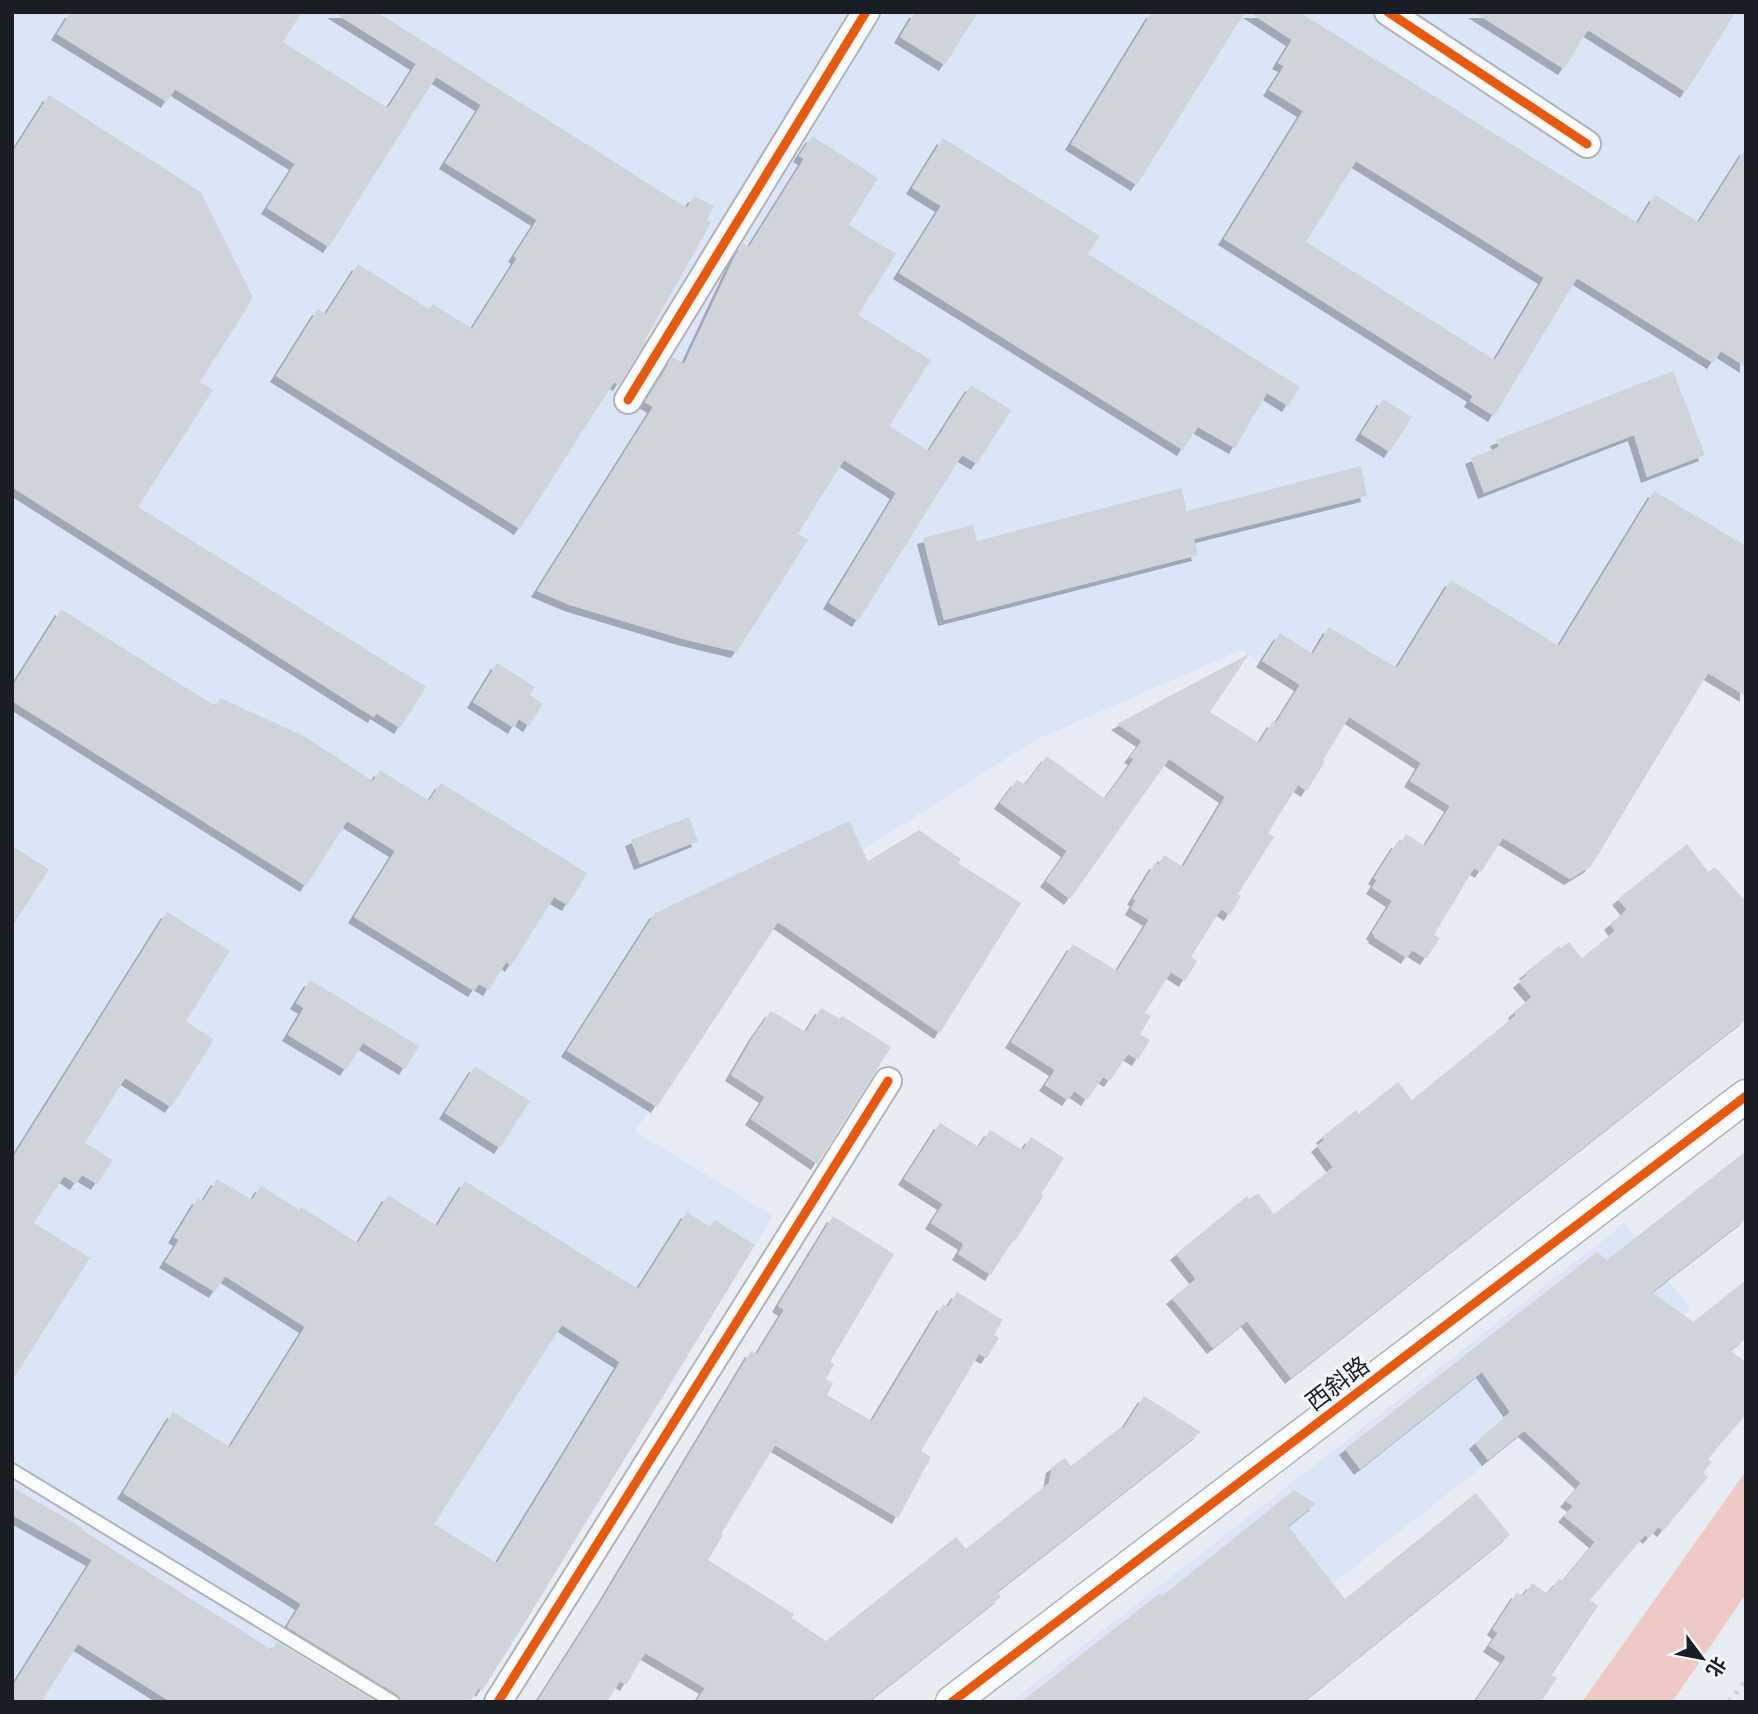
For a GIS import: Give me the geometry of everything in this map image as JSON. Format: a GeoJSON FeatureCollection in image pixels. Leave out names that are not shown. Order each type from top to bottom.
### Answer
{"type":"FeatureCollection","features":[{"type":"Feature","properties":{"kind":"street"},"geometry":{"type":"LineString","coordinates":[[628,400],[866,12]]}},
{"type":"Feature","properties":{"kind":"street"},"geometry":{"type":"LineString","coordinates":[[1388,12],[1587,144]]}},
{"type":"Feature","properties":{"kind":"street"},"geometry":{"type":"LineString","coordinates":[[498,1702],[888,1081]]}},
{"type":"Feature","properties":{"kind":"street","name":"西斜路"},"geometry":{"type":"LineString","coordinates":[[953,1702],[1746,1096]]}},
{"type":"Feature","properties":{"kind":"lane"},"geometry":{"type":"LineString","coordinates":[[12,1469],[393,1702]]}},
{"type":"Feature","properties":{"kind":"shaded area"},"geometry":{"type":"Polygon","coordinates":[[[12,12],[1746,12],[1746,605],[1590,869],[1241,650],[1037,739],[803,888],[635,1131],[773,1216],[468,1702],[12,1702],[12,12]]]}},
{"type":"Feature","properties":{"kind":"shaded area"},"geometry":{"type":"Polygon","coordinates":[[[1625,1223],[1690,1309],[1556,1467],[1520,1437],[1182,1702],[1011,1702],[1625,1223]]]}},
{"type":"Feature","properties":{"kind":"shaded area"},"geometry":{"type":"Polygon","coordinates":[[[1746,1471],[1746,1594],[1672,1702],[1582,1702],[1746,1471]]]}},
{"type":"Feature","properties":{"kind":"building"},"geometry":{"type":"Polygon","coordinates":[[[71,12],[302,12],[283,42],[388,108],[416,64],[333,12],[377,12],[687,208],[694,196],[714,206],[707,220],[711,223],[646,341],[619,385],[614,382],[520,529],[276,376],[318,309],[326,314],[358,264],[429,309],[433,304],[472,329],[517,258],[514,256],[537,220],[445,163],[481,105],[436,77],[329,247],[267,208],[295,164],[175,89],[167,102],[57,34],[71,12]]]}},
{"type":"Feature","properties":{"kind":"building"},"geometry":{"type":"Polygon","coordinates":[[[915,12],[978,12],[945,65],[900,37],[915,12]]]}},
{"type":"Feature","properties":{"kind":"building"},"geometry":{"type":"Polygon","coordinates":[[[1152,12],[1245,12],[1137,185],[1071,144],[1152,12]]]}},
{"type":"Feature","properties":{"kind":"building"},"geometry":{"type":"Polygon","coordinates":[[[1249,12],[1299,12],[1638,223],[1655,195],[1699,222],[1746,148],[1746,367],[1721,351],[1713,363],[1577,278],[1494,416],[1470,401],[1473,396],[1224,239],[1303,111],[1269,90],[1284,66],[1278,63],[1292,40],[1249,12]],[[1356,161],[1306,242],[1495,360],[1544,278],[1356,161]]]}},
{"type":"Feature","properties":{"kind":"building"},"geometry":{"type":"Polygon","coordinates":[[[1474,12],[1736,12],[1686,92],[1588,30],[1564,69],[1474,12]]]}},
{"type":"Feature","properties":{"kind":"building"},"geometry":{"type":"Polygon","coordinates":[[[49,95],[201,192],[253,298],[200,382],[213,390],[138,507],[426,687],[400,728],[376,713],[374,717],[359,708],[12,487],[12,153],[49,95]]]}},
{"type":"Feature","properties":{"kind":"building"},"geometry":{"type":"Polygon","coordinates":[[[812,136],[878,178],[849,225],[896,254],[858,315],[931,360],[889,426],[929,451],[971,385],[1011,410],[977,464],[962,455],[858,621],[829,603],[896,493],[844,460],[798,534],[808,540],[737,652],[683,639],[570,605],[537,591],[653,407],[645,402],[673,357],[684,364],[734,258],[743,243],[749,247],[804,159],[799,156],[812,136]]]}},
{"type":"Feature","properties":{"kind":"building"},"geometry":{"type":"Polygon","coordinates":[[[943,138],[1100,236],[1088,254],[1300,387],[1288,406],[1267,393],[1235,448],[1198,427],[1183,450],[899,273],[941,206],[912,188],[943,138]]]}},
{"type":"Feature","properties":{"kind":"building"},"geometry":{"type":"Polygon","coordinates":[[[1673,371],[1705,455],[1647,477],[1634,435],[1484,493],[1471,458],[1499,447],[1496,440],[1673,371]]]}},
{"type":"Feature","properties":{"kind":"building"},"geometry":{"type":"Polygon","coordinates":[[[1383,399],[1412,417],[1390,452],[1361,434],[1383,399]]]}},
{"type":"Feature","properties":{"kind":"building"},"geometry":{"type":"Polygon","coordinates":[[[1361,466],[1367,496],[1194,539],[1198,555],[944,620],[923,538],[973,525],[977,541],[1181,488],[1187,511],[1361,466]]]}},
{"type":"Feature","properties":{"kind":"building"},"geometry":{"type":"Polygon","coordinates":[[[1654,491],[1746,546],[1746,696],[1708,673],[1591,866],[1570,879],[1503,838],[1481,872],[1474,868],[1434,935],[1440,938],[1426,959],[1412,950],[1407,958],[1372,933],[1392,901],[1372,888],[1377,880],[1374,878],[1397,842],[1400,843],[1406,834],[1425,846],[1450,806],[1410,781],[1421,763],[1349,717],[1307,791],[1298,785],[1268,833],[1274,837],[1238,894],[1241,896],[1230,915],[1221,909],[1191,957],[1197,961],[1185,981],[1171,972],[1145,1013],[1151,1016],[1140,1034],[1150,1040],[1138,1060],[1128,1054],[1110,1081],[1103,1077],[1087,1100],[1074,1091],[1068,1100],[1045,1085],[1055,1070],[1011,1042],[1073,944],[1117,971],[1149,920],[1131,909],[1136,900],[1133,899],[1155,863],[1158,865],[1164,855],[1183,867],[1225,797],[1169,759],[1070,899],[1046,881],[1067,851],[1000,803],[1017,780],[1025,785],[1047,756],[1105,799],[1134,759],[1130,757],[1142,741],[1117,724],[1249,654],[1210,712],[1259,743],[1273,721],[1276,723],[1300,685],[1262,661],[1280,633],[1313,654],[1329,627],[1397,668],[1451,580],[1559,646],[1654,491]]]}},
{"type":"Feature","properties":{"kind":"building"},"geometry":{"type":"Polygon","coordinates":[[[61,609],[215,706],[220,698],[304,736],[373,781],[380,770],[429,801],[441,783],[587,873],[568,905],[554,897],[511,966],[506,962],[489,990],[479,984],[474,991],[354,917],[395,851],[347,821],[306,886],[12,701],[12,687],[61,609]]]}},
{"type":"Feature","properties":{"kind":"building"},"geometry":{"type":"Polygon","coordinates":[[[497,663],[535,687],[530,695],[543,704],[529,726],[519,719],[514,728],[473,702],[497,663]]]}},
{"type":"Feature","properties":{"kind":"building"},"geometry":{"type":"Polygon","coordinates":[[[689,817],[698,841],[640,864],[631,840],[689,817]]]}},
{"type":"Feature","properties":{"kind":"building"},"geometry":{"type":"Polygon","coordinates":[[[849,821],[868,861],[919,830],[961,859],[958,863],[1021,903],[940,1033],[778,922],[657,1107],[567,1051],[655,913],[849,821]]]}},
{"type":"Feature","properties":{"kind":"building"},"geometry":{"type":"Polygon","coordinates":[[[1687,844],[1708,872],[1715,867],[1746,902],[1746,1019],[1291,1378],[1247,1321],[1213,1348],[1172,1298],[1196,1279],[1176,1254],[1247,1196],[1249,1199],[1258,1193],[1274,1214],[1316,1181],[1333,1167],[1317,1146],[1324,1140],[1322,1137],[1356,1110],[1358,1114],[1398,1082],[1412,1100],[1516,1015],[1514,1012],[1532,997],[1519,982],[1527,975],[1525,973],[1559,946],[1561,948],[1569,942],[1582,958],[1615,931],[1610,924],[1627,910],[1618,899],[1687,844]]]}},
{"type":"Feature","properties":{"kind":"building"},"geometry":{"type":"Polygon","coordinates":[[[12,846],[49,869],[12,927],[12,846]]]}},
{"type":"Feature","properties":{"kind":"building"},"geometry":{"type":"Polygon","coordinates":[[[167,912],[230,951],[186,1021],[214,1040],[171,1107],[125,1078],[85,1143],[113,1160],[97,1184],[82,1175],[76,1184],[64,1176],[34,1223],[90,1258],[12,1381],[12,1159],[167,912]]]}},
{"type":"Feature","properties":{"kind":"building"},"geometry":{"type":"Polygon","coordinates":[[[310,980],[419,1046],[405,1069],[363,1043],[346,1070],[288,1035],[304,1008],[296,1003],[310,980]]]}},
{"type":"Feature","properties":{"kind":"building"},"geometry":{"type":"Polygon","coordinates":[[[821,1008],[840,1019],[842,1016],[891,1047],[817,1164],[751,1119],[765,1097],[731,1075],[771,1011],[806,1032],[821,1008]]]}},
{"type":"Feature","properties":{"kind":"building"},"geometry":{"type":"Polygon","coordinates":[[[475,1066],[530,1101],[500,1148],[445,1113],[475,1066]]]}},
{"type":"Feature","properties":{"kind":"building"},"geometry":{"type":"Polygon","coordinates":[[[940,1123],[979,1147],[990,1130],[1023,1150],[1031,1137],[1064,1158],[1041,1194],[1044,1195],[991,1275],[958,1254],[964,1244],[931,1223],[943,1204],[904,1179],[940,1123]]]}},
{"type":"Feature","properties":{"kind":"building"},"geometry":{"type":"Polygon","coordinates":[[[1746,1151],[1746,1219],[1652,1292],[1693,1322],[1746,1280],[1746,1338],[1730,1351],[1746,1362],[1746,1414],[1708,1459],[1712,1462],[1703,1473],[1708,1477],[1663,1531],[1658,1527],[1649,1538],[1645,1535],[1590,1600],[1598,1606],[1552,1675],[1557,1678],[1541,1702],[1475,1702],[1506,1657],[1489,1646],[1498,1633],[1493,1629],[1517,1592],[1523,1596],[1532,1583],[1548,1594],[1559,1579],[1563,1581],[1595,1542],[1564,1516],[1573,1506],[1566,1501],[1581,1483],[1524,1431],[1488,1460],[1475,1443],[1510,1412],[1482,1372],[1360,1469],[1345,1449],[1597,1252],[1607,1260],[1746,1151]]]}},
{"type":"Feature","properties":{"kind":"building"},"geometry":{"type":"Polygon","coordinates":[[[217,1179],[252,1200],[261,1186],[299,1210],[301,1207],[358,1243],[388,1195],[437,1226],[465,1181],[638,1289],[687,1212],[710,1227],[715,1220],[755,1245],[524,1624],[482,1691],[479,1688],[470,1702],[402,1702],[398,1695],[287,1627],[301,1604],[123,1493],[173,1412],[230,1447],[305,1327],[225,1276],[215,1292],[165,1262],[179,1240],[174,1237],[198,1198],[203,1201],[217,1179]],[[562,1325],[434,1524],[497,1563],[620,1362],[562,1325]]]}},
{"type":"Feature","properties":{"kind":"building"},"geometry":{"type":"Polygon","coordinates":[[[833,1216],[894,1254],[830,1362],[834,1364],[826,1379],[833,1383],[827,1395],[872,1421],[943,1304],[948,1307],[957,1292],[1003,1320],[994,1335],[999,1338],[987,1358],[979,1354],[921,1451],[931,1457],[898,1518],[775,1445],[721,1534],[723,1535],[708,1560],[794,1614],[792,1618],[826,1641],[956,1537],[966,1549],[1049,1483],[1052,1467],[1065,1458],[1071,1466],[1121,1427],[1123,1429],[1144,1396],[1201,1432],[997,1592],[1001,1597],[868,1702],[696,1702],[705,1688],[645,1653],[626,1685],[620,1681],[607,1702],[537,1702],[602,1600],[751,1351],[757,1354],[784,1310],[778,1306],[833,1216]]]}},
{"type":"Feature","properties":{"kind":"building"},"geometry":{"type":"Polygon","coordinates":[[[12,1487],[83,1528],[82,1530],[272,1650],[277,1642],[376,1702],[171,1702],[78,1644],[41,1702],[12,1702],[12,1687],[92,1560],[12,1515],[12,1487]]]}},
{"type":"Feature","properties":{"kind":"building"},"geometry":{"type":"Polygon","coordinates":[[[1294,1490],[1316,1504],[1288,1526],[1345,1599],[1476,1493],[1510,1535],[1303,1702],[1021,1702],[1160,1593],[1162,1596],[1294,1490]]]}},
{"type":"Feature","properties":{"kind":"railway"},"geometry":{"type":"LineString","coordinates":[[1729,1702],[1746,1680]]}},
{"type":"Feature","properties":{"kind":"cycle path"},"geometry":{"type":"LineString","coordinates":[[628,400],[866,12]]}},
{"type":"Feature","properties":{"kind":"cycle path"},"geometry":{"type":"LineString","coordinates":[[1388,12],[1587,144]]}},
{"type":"Feature","properties":{"kind":"cycle path"},"geometry":{"type":"LineString","coordinates":[[498,1702],[888,1081]]}},
{"type":"Feature","properties":{"kind":"cycle path"},"geometry":{"type":"LineString","coordinates":[[952,1702],[1746,1096]]}}]}
